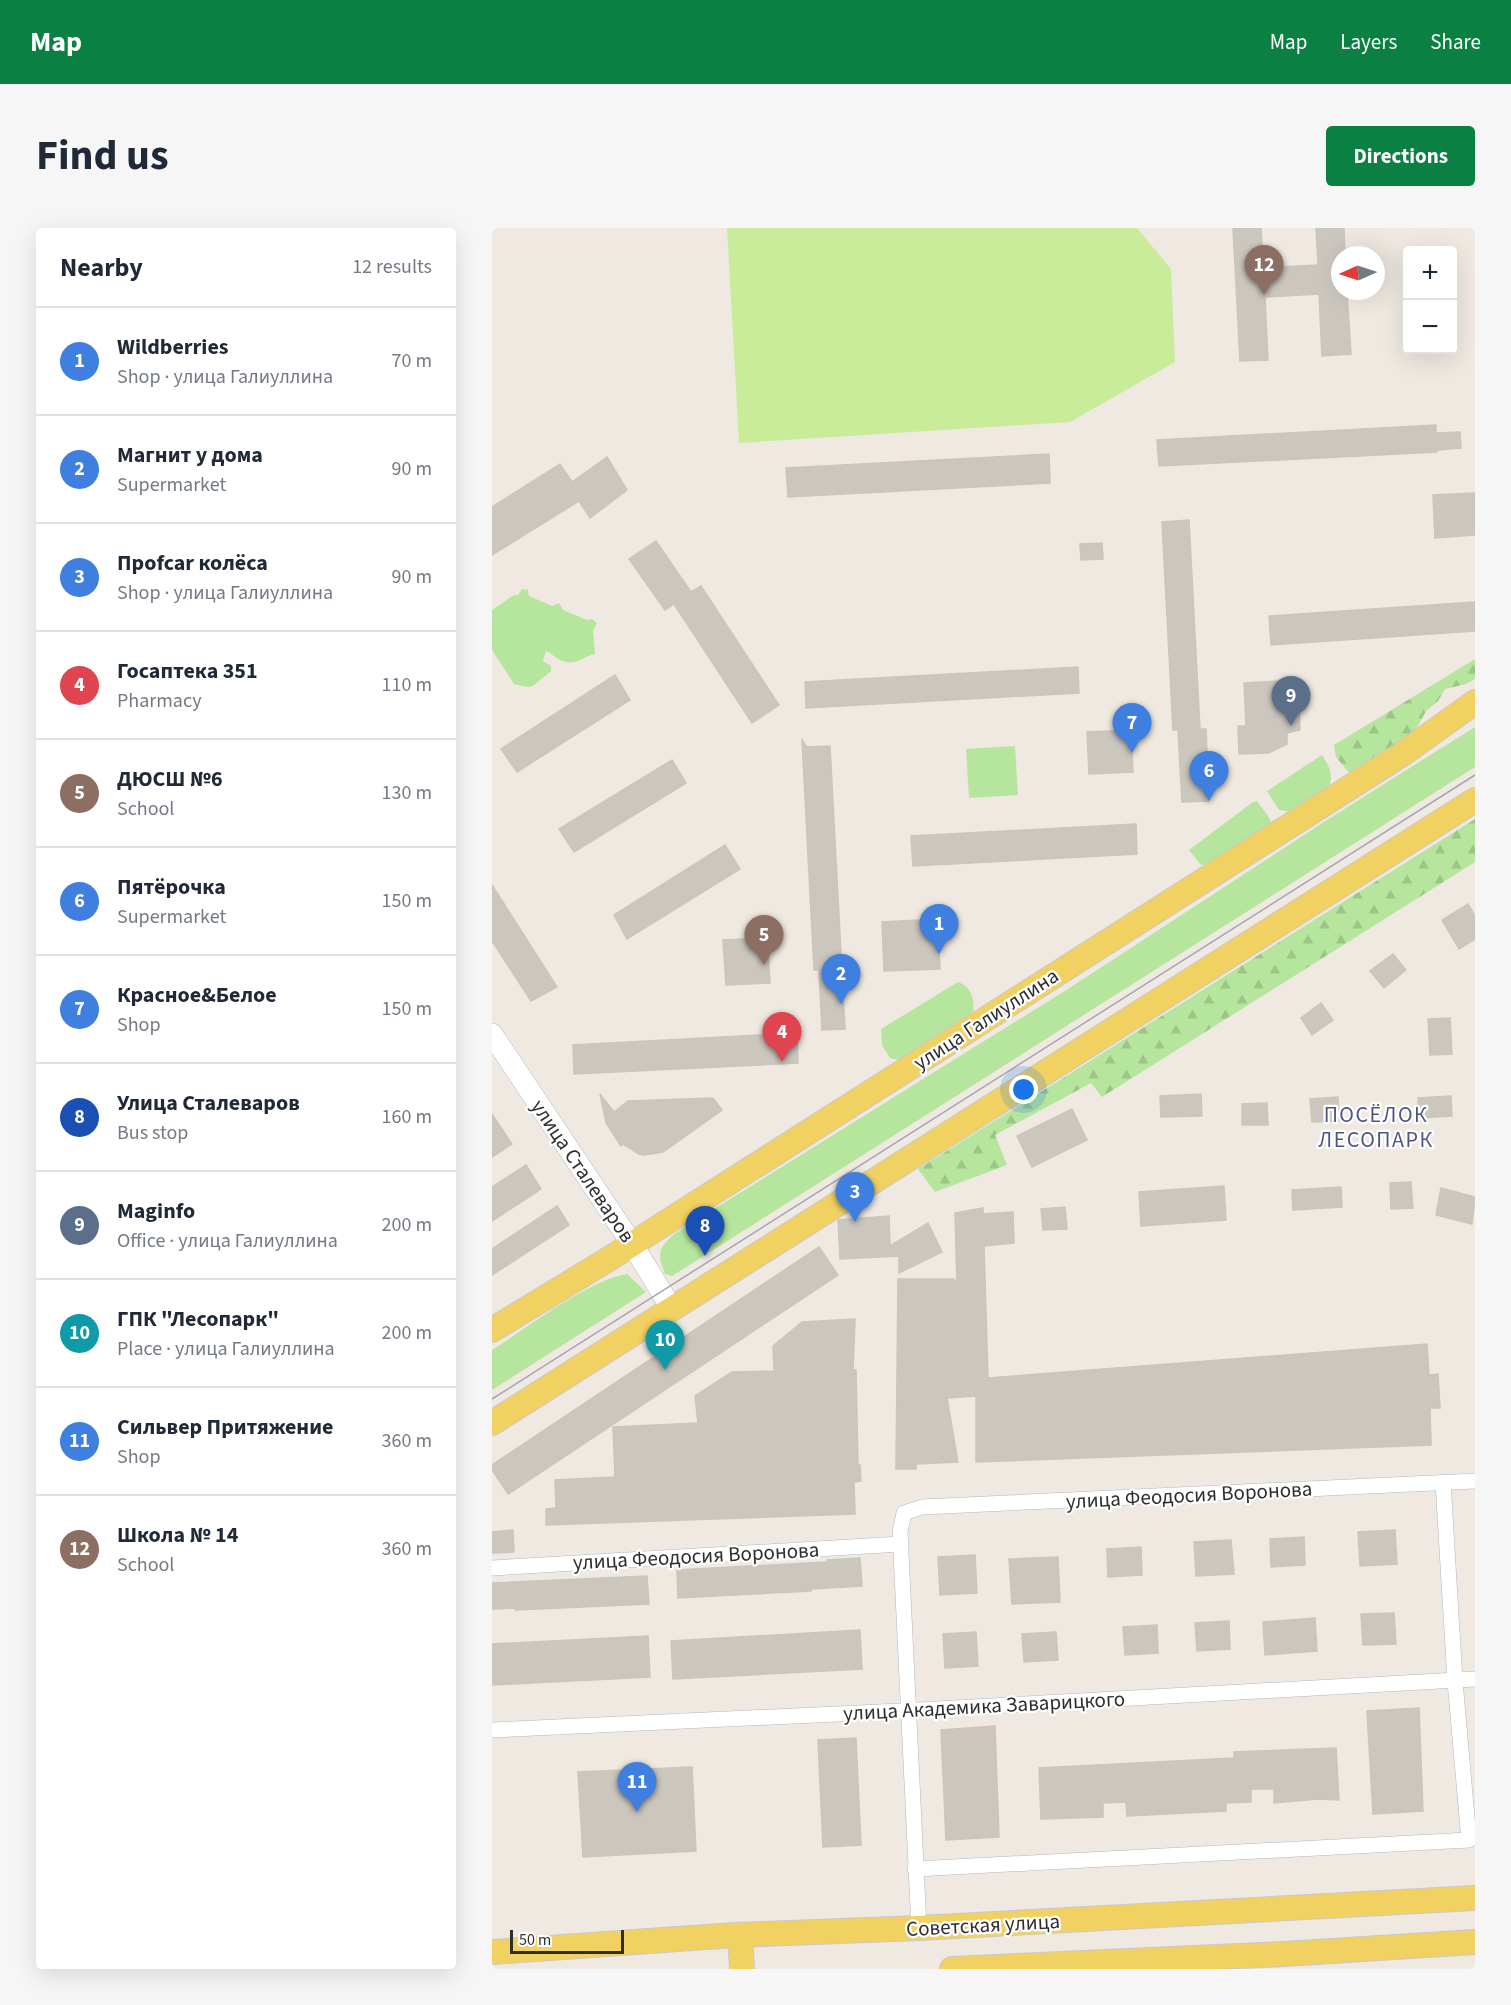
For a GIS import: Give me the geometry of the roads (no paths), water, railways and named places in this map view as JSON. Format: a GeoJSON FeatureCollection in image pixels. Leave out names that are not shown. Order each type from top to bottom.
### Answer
{"type":"FeatureCollection","features":[{"type":"Feature","properties":{"kind":"main road","name":"улица Галиуллина"},"geometry":{"type":"LineString","coordinates":[[492,1330],[632,1244],[1404,753],[1475,702]]}},
{"type":"Feature","properties":{"kind":"main road"},"geometry":{"type":"LineString","coordinates":[[492,1423],[1475,800]]}},
{"type":"Feature","properties":{"kind":"main road","name":"улица Сталеваров"},"geometry":{"type":"LineString","coordinates":[[492,1034],[672,1308]]}},
{"type":"Feature","properties":{"kind":"main road","name":"Советская улица"},"geometry":{"type":"LineString","coordinates":[[492,1952],[740,1935],[919,1928],[1475,1898]]}},
{"type":"Feature","properties":{"kind":"main road"},"geometry":{"type":"LineString","coordinates":[[740,1935],[742,1969]]}},
{"type":"Feature","properties":{"kind":"main road","name":"Советская улица"},"geometry":{"type":"LineString","coordinates":[[952,1969],[1284,1954],[1475,1942]]}},
{"type":"Feature","properties":{"kind":"street","name":"улица Феодосия Воронова"},"geometry":{"type":"LineString","coordinates":[[492,1568],[901,1544],[903,1513],[922,1507],[1475,1481]]}},
{"type":"Feature","properties":{"kind":"street"},"geometry":{"type":"LineString","coordinates":[[915,1869],[1472,1840],[1455,1681],[1443,1482]]}},
{"type":"Feature","properties":{"kind":"street"},"geometry":{"type":"LineString","coordinates":[[901,1544],[919,1928]]}},
{"type":"Feature","properties":{"kind":"street","name":"улица Академика Заварицкого"},"geometry":{"type":"LineString","coordinates":[[492,1730],[1475,1679]]}},
{"type":"Feature","properties":{"kind":"tram line"},"geometry":{"type":"LineString","coordinates":[[492,1399],[1475,775]]}},
{"type":"Feature","properties":{"kind":"place","name":"Школа № 14"},"geometry":{"type":"Point","coordinates":[1264,295]}},
{"type":"Feature","properties":{"kind":"place","name":"Maginfo"},"geometry":{"type":"Point","coordinates":[1291,726]}},
{"type":"Feature","properties":{"kind":"place","name":"Красное&Белое"},"geometry":{"type":"Point","coordinates":[1132,753]}},
{"type":"Feature","properties":{"kind":"place","name":"Пятёрочка"},"geometry":{"type":"Point","coordinates":[1209,801]}},
{"type":"Feature","properties":{"kind":"place","name":"Wildberries"},"geometry":{"type":"Point","coordinates":[939,954]}},
{"type":"Feature","properties":{"kind":"place","name":"ДЮСШ №6"},"geometry":{"type":"Point","coordinates":[764,965]}},
{"type":"Feature","properties":{"kind":"place","name":"Магнит у дома"},"geometry":{"type":"Point","coordinates":[841,1004]}},
{"type":"Feature","properties":{"kind":"place","name":"Госаптека 351"},"geometry":{"type":"Point","coordinates":[782,1062]}},
{"type":"Feature","properties":{"kind":"place","name":"Проfcar колёса"},"geometry":{"type":"Point","coordinates":[855,1222]}},
{"type":"Feature","properties":{"kind":"place","name":"Улица Сталеваров"},"geometry":{"type":"Point","coordinates":[705,1256]}},
{"type":"Feature","properties":{"kind":"place","name":"ГПК \"Лесопарк\""},"geometry":{"type":"Point","coordinates":[665,1370]}},
{"type":"Feature","properties":{"kind":"place","name":"Сильвер Притяжение"},"geometry":{"type":"Point","coordinates":[637,1812]}},
{"type":"Feature","properties":{"kind":"district","name":"ПОСЁЛОК ЛЕСОПАРК"},"geometry":{"type":"Point","coordinates":[1376,1128]}}]}
